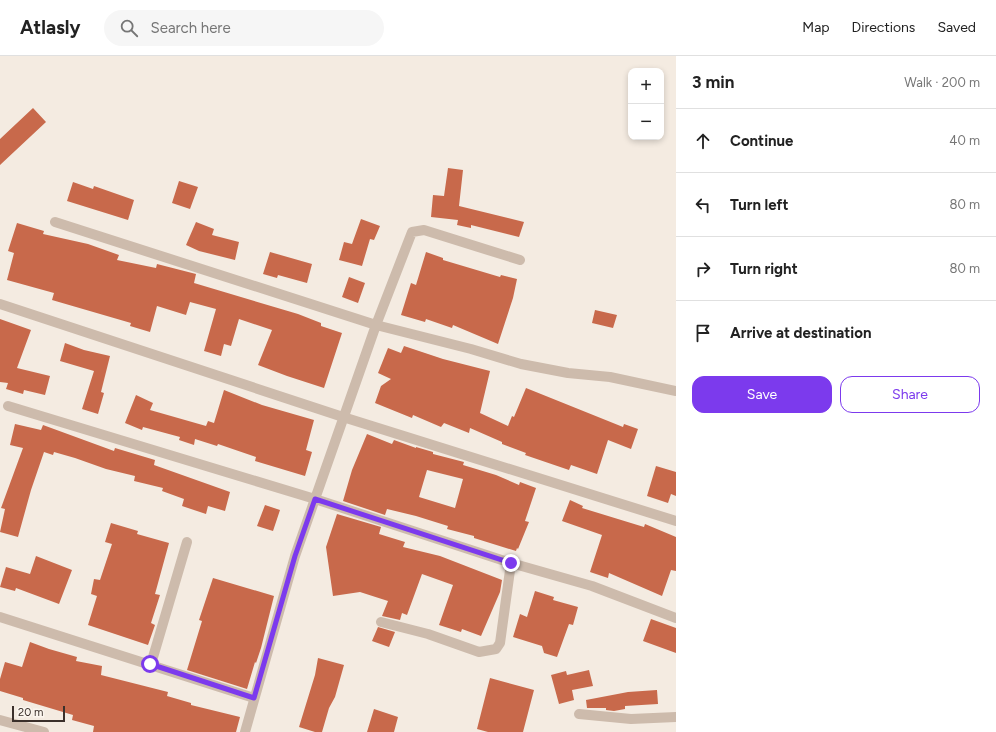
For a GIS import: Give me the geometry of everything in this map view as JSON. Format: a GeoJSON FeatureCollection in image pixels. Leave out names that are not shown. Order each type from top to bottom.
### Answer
{"type":"FeatureCollection","features":[{"type":"Feature","properties":{"kind":"street"},"geometry":{"type":"LineString","coordinates":[[55,222],[376,325],[470,349],[521,364],[568,373],[610,377],[676,391]]}},
{"type":"Feature","properties":{"kind":"street"},"geometry":{"type":"LineString","coordinates":[[245,732],[295,556],[376,325],[412,232],[424,230],[520,260]]}},
{"type":"Feature","properties":{"kind":"street"},"geometry":{"type":"LineString","coordinates":[[0,304],[343,418],[676,521]]}},
{"type":"Feature","properties":{"kind":"street"},"geometry":{"type":"LineString","coordinates":[[8,406],[315,499],[511,563],[592,586],[676,618]]}},
{"type":"Feature","properties":{"kind":"street"},"geometry":{"type":"LineString","coordinates":[[150,664],[187,542]]}},
{"type":"Feature","properties":{"kind":"street"},"geometry":{"type":"LineString","coordinates":[[382,622],[428,634],[480,652],[496,648],[500,643],[511,563]]}},
{"type":"Feature","properties":{"kind":"street"},"geometry":{"type":"LineString","coordinates":[[0,617],[254,698]]}},
{"type":"Feature","properties":{"kind":"street"},"geometry":{"type":"LineString","coordinates":[[579,714],[631,719],[676,717]]}},
{"type":"Feature","properties":{"kind":"street"},"geometry":{"type":"LineString","coordinates":[[0,720],[44,732]]}},
{"type":"Feature","properties":{"kind":"building"},"geometry":{"type":"Polygon","coordinates":[[[33,108],[46,122],[0,165],[0,139],[33,108]]]}},
{"type":"Feature","properties":{"kind":"building"},"geometry":{"type":"Polygon","coordinates":[[[448,168],[463,170],[459,206],[524,222],[519,237],[471,225],[471,228],[457,225],[458,220],[431,217],[433,195],[444,196],[448,168]]]}},
{"type":"Feature","properties":{"kind":"building"},"geometry":{"type":"Polygon","coordinates":[[[179,181],[198,187],[190,209],[172,203],[179,181]]]}},
{"type":"Feature","properties":{"kind":"building"},"geometry":{"type":"Polygon","coordinates":[[[73,182],[93,189],[94,186],[134,200],[128,220],[67,201],[73,182]]]}},
{"type":"Feature","properties":{"kind":"building"},"geometry":{"type":"Polygon","coordinates":[[[361,219],[380,226],[374,240],[370,239],[362,266],[339,260],[344,242],[352,244],[361,219]]]}},
{"type":"Feature","properties":{"kind":"building"},"geometry":{"type":"Polygon","coordinates":[[[196,222],[214,229],[212,235],[239,242],[235,260],[199,251],[186,245],[196,222]]]}},
{"type":"Feature","properties":{"kind":"building"},"geometry":{"type":"Polygon","coordinates":[[[17,223],[44,231],[43,234],[88,244],[119,255],[117,260],[156,268],[157,264],[196,274],[194,283],[298,314],[321,323],[321,326],[342,333],[324,388],[258,365],[272,330],[239,319],[231,346],[224,344],[221,356],[204,351],[216,309],[190,302],[186,315],[157,306],[150,332],[130,326],[131,323],[52,300],[54,293],[7,280],[14,253],[8,251],[17,223]]]}},
{"type":"Feature","properties":{"kind":"building"},"geometry":{"type":"Polygon","coordinates":[[[270,252],[312,264],[307,283],[278,275],[277,278],[263,274],[270,252]]]}},
{"type":"Feature","properties":{"kind":"building"},"geometry":{"type":"Polygon","coordinates":[[[426,252],[443,258],[443,260],[500,277],[501,275],[517,279],[513,298],[498,344],[453,325],[452,328],[426,319],[425,322],[401,315],[411,283],[416,285],[426,252]]]}},
{"type":"Feature","properties":{"kind":"building"},"geometry":{"type":"Polygon","coordinates":[[[349,277],[365,283],[358,303],[342,297],[349,277]]]}},
{"type":"Feature","properties":{"kind":"building"},"geometry":{"type":"Polygon","coordinates":[[[595,310],[617,315],[613,328],[592,323],[595,310]]]}},
{"type":"Feature","properties":{"kind":"building"},"geometry":{"type":"Polygon","coordinates":[[[0,319],[31,330],[17,368],[50,376],[45,395],[24,390],[23,394],[6,389],[8,383],[0,382],[0,319]]]}},
{"type":"Feature","properties":{"kind":"building"},"geometry":{"type":"Polygon","coordinates":[[[65,343],[84,350],[110,356],[101,392],[104,393],[98,414],[82,409],[94,371],[60,361],[65,343]]]}},
{"type":"Feature","properties":{"kind":"building"},"geometry":{"type":"Polygon","coordinates":[[[404,346],[443,359],[490,371],[480,413],[508,426],[512,416],[514,417],[526,388],[623,427],[624,424],[638,429],[631,449],[608,440],[597,474],[571,465],[569,470],[525,455],[526,453],[502,444],[502,442],[470,428],[469,433],[444,423],[441,427],[413,415],[412,418],[375,403],[381,386],[391,379],[378,373],[388,348],[401,353],[404,346]]]}},
{"type":"Feature","properties":{"kind":"building"},"geometry":{"type":"Polygon","coordinates":[[[224,390],[262,405],[314,420],[306,450],[312,452],[305,476],[255,461],[256,457],[218,444],[217,446],[195,439],[194,445],[179,440],[180,437],[143,427],[142,430],[125,423],[136,395],[153,403],[150,410],[206,426],[208,421],[214,423],[224,390]]]}},
{"type":"Feature","properties":{"kind":"building"},"geometry":{"type":"Polygon","coordinates":[[[15,424],[41,430],[43,425],[114,451],[115,448],[155,460],[154,465],[230,492],[225,511],[208,506],[206,514],[182,506],[184,499],[162,491],[163,488],[134,481],[135,476],[106,469],[54,452],[53,455],[44,452],[31,490],[18,537],[0,532],[5,509],[1,508],[23,448],[10,445],[15,424]]]}},
{"type":"Feature","properties":{"kind":"building"},"geometry":{"type":"Polygon","coordinates":[[[367,434],[392,444],[394,440],[433,452],[433,454],[464,462],[463,465],[496,475],[519,485],[520,482],[536,488],[525,521],[529,522],[516,551],[474,538],[474,536],[447,529],[448,526],[416,516],[387,509],[385,515],[343,501],[352,470],[367,434]],[[427,470],[419,497],[455,508],[463,479],[427,470]]]}},
{"type":"Feature","properties":{"kind":"building"},"geometry":{"type":"Polygon","coordinates":[[[656,466],[676,472],[676,496],[671,494],[668,503],[647,496],[656,466]]]}},
{"type":"Feature","properties":{"kind":"building"},"geometry":{"type":"Polygon","coordinates":[[[570,500],[583,506],[582,508],[644,527],[645,524],[676,537],[676,571],[671,570],[662,596],[609,573],[608,578],[590,572],[602,535],[562,521],[570,500]]]}},
{"type":"Feature","properties":{"kind":"building"},"geometry":{"type":"Polygon","coordinates":[[[265,505],[280,510],[273,531],[257,526],[265,505]]]}},
{"type":"Feature","properties":{"kind":"building"},"geometry":{"type":"Polygon","coordinates":[[[337,514],[381,527],[379,534],[405,542],[403,547],[440,556],[502,580],[500,592],[481,636],[462,629],[461,632],[439,625],[453,585],[422,574],[407,615],[402,613],[400,620],[382,616],[388,601],[360,592],[333,596],[326,547],[337,514]]]}},
{"type":"Feature","properties":{"kind":"building"},"geometry":{"type":"Polygon","coordinates":[[[111,523],[138,531],[137,534],[169,543],[155,594],[160,595],[151,623],[155,625],[148,645],[88,625],[97,596],[91,594],[94,579],[100,580],[112,544],[105,542],[111,523]]]}},
{"type":"Feature","properties":{"kind":"building"},"geometry":{"type":"Polygon","coordinates":[[[36,556],[72,570],[59,604],[16,588],[15,591],[0,587],[6,567],[30,574],[36,556]]]}},
{"type":"Feature","properties":{"kind":"building"},"geometry":{"type":"Polygon","coordinates":[[[213,578],[274,596],[261,648],[247,689],[187,670],[202,621],[199,620],[213,578]]]}},
{"type":"Feature","properties":{"kind":"building"},"geometry":{"type":"Polygon","coordinates":[[[535,591],[554,597],[553,600],[578,607],[573,625],[569,624],[557,657],[544,653],[542,646],[513,637],[520,614],[527,617],[535,591]]]}},
{"type":"Feature","properties":{"kind":"building"},"geometry":{"type":"Polygon","coordinates":[[[651,619],[676,628],[676,653],[643,641],[651,619]]]}},
{"type":"Feature","properties":{"kind":"building"},"geometry":{"type":"Polygon","coordinates":[[[378,627],[395,632],[389,647],[372,641],[378,627]]]}},
{"type":"Feature","properties":{"kind":"building"},"geometry":{"type":"Polygon","coordinates":[[[30,642],[77,657],[76,661],[102,666],[101,675],[168,692],[167,696],[191,703],[191,705],[240,717],[236,732],[93,732],[94,726],[72,720],[73,715],[23,700],[23,698],[0,691],[0,679],[5,662],[22,667],[30,642]]]}},
{"type":"Feature","properties":{"kind":"building"},"geometry":{"type":"Polygon","coordinates":[[[318,658],[344,665],[335,697],[329,708],[322,732],[315,732],[299,727],[315,675],[318,658]]]}},
{"type":"Feature","properties":{"kind":"building"},"geometry":{"type":"Polygon","coordinates":[[[589,670],[593,686],[572,690],[574,700],[559,704],[551,675],[566,671],[567,675],[589,670]]]}},
{"type":"Feature","properties":{"kind":"building"},"geometry":{"type":"Polygon","coordinates":[[[490,678],[534,690],[523,732],[488,732],[477,729],[490,678]]]}},
{"type":"Feature","properties":{"kind":"building"},"geometry":{"type":"Polygon","coordinates":[[[657,690],[658,704],[625,706],[625,709],[614,711],[606,710],[606,708],[587,708],[586,700],[628,692],[657,690]]]}},
{"type":"Feature","properties":{"kind":"building"},"geometry":{"type":"Polygon","coordinates":[[[374,709],[398,717],[394,732],[367,732],[374,709]]]}},
{"type":"Feature","properties":{"kind":"route"},"geometry":{"type":"LineString","coordinates":[[150,664],[254,698],[295,556],[315,499],[511,563]]}}]}
